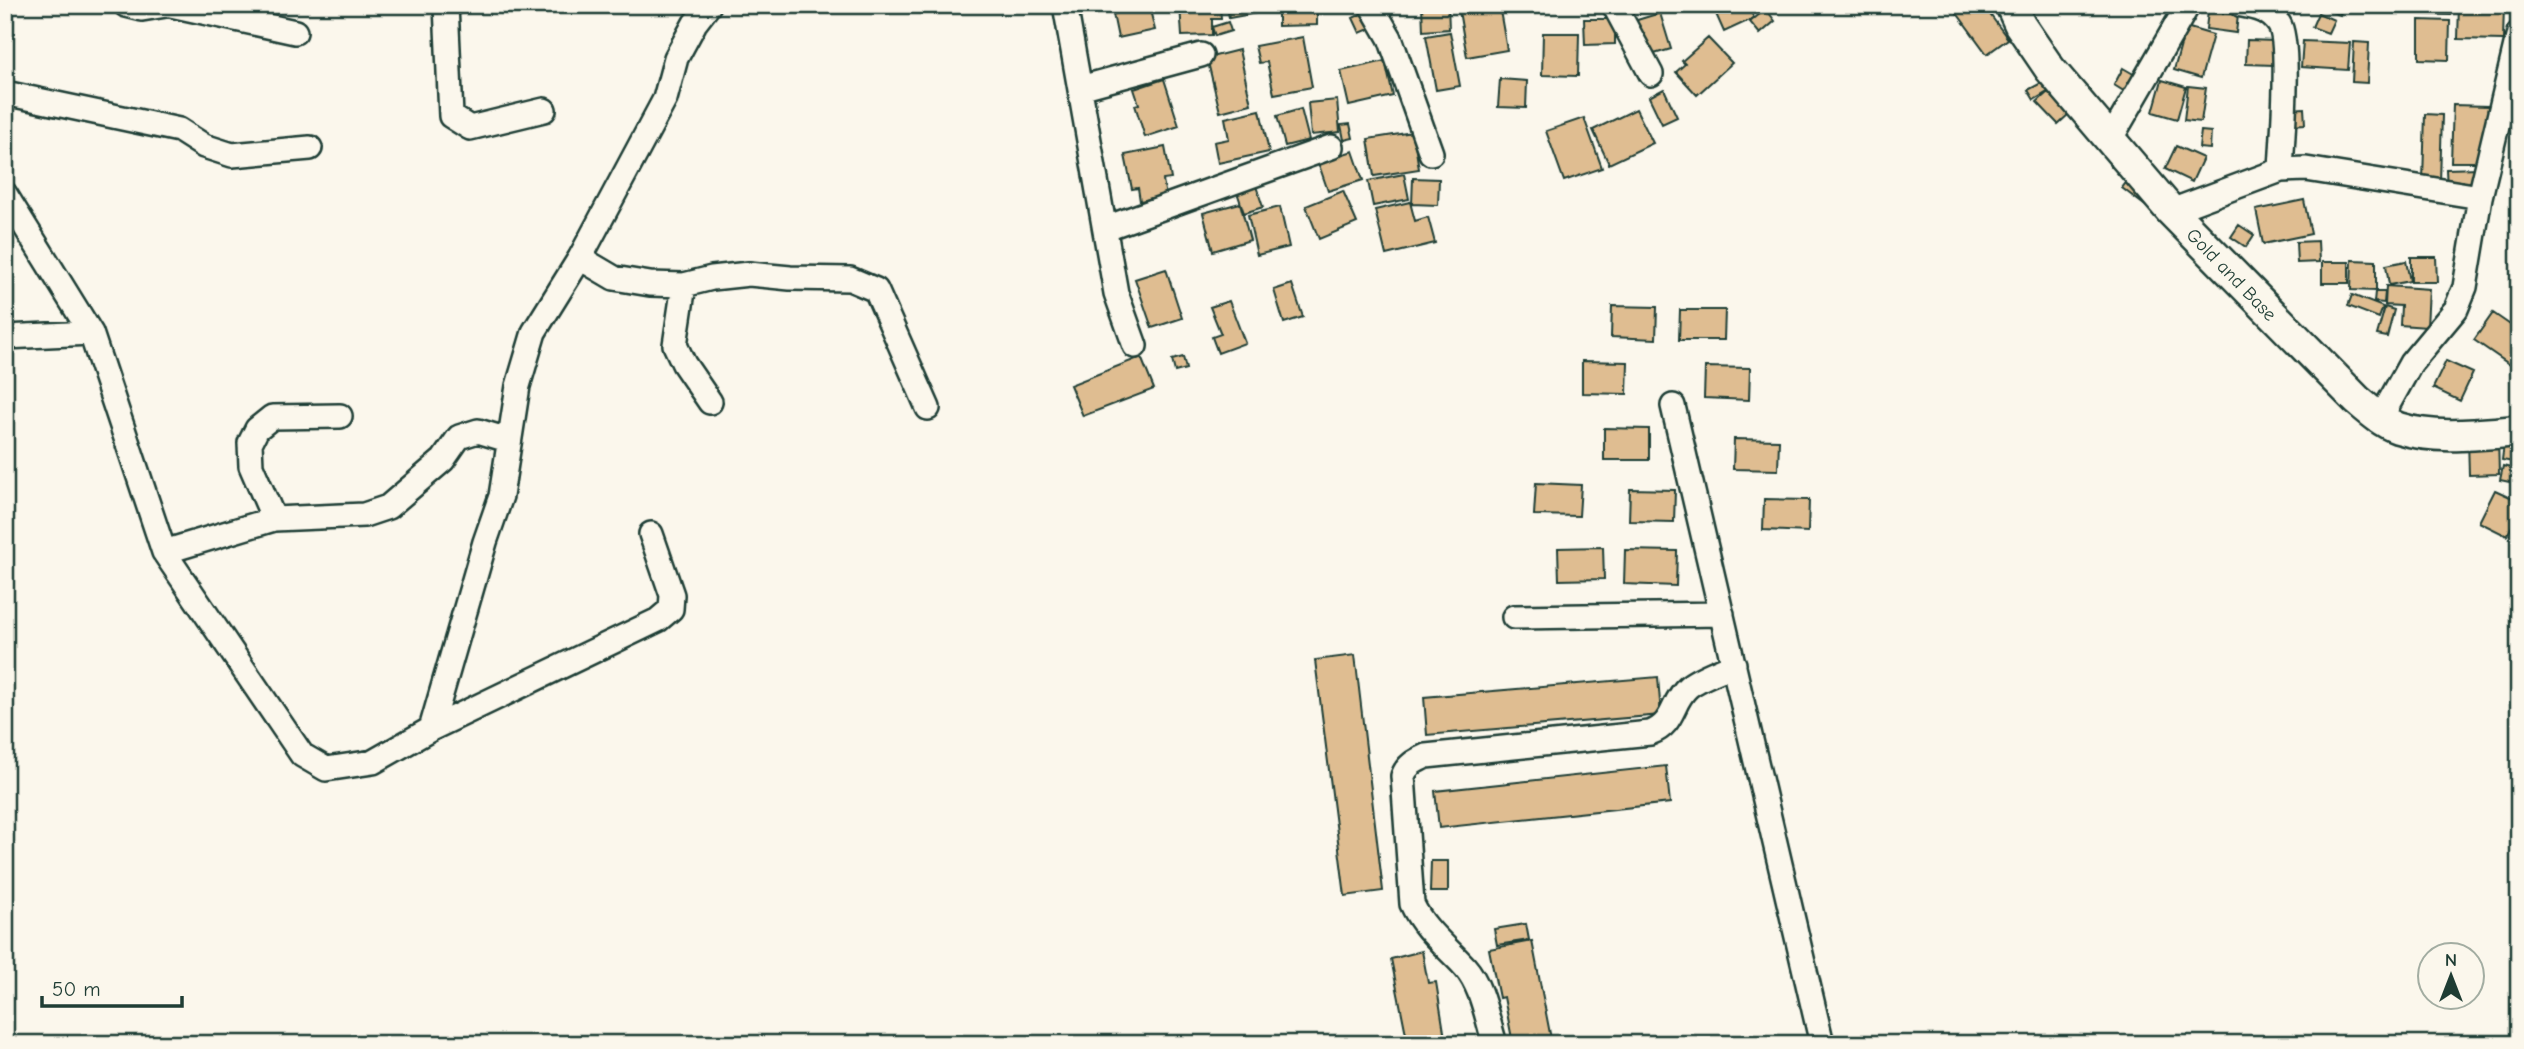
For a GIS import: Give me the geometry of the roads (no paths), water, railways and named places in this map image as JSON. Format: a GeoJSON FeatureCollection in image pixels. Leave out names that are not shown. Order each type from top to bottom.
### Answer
{"type":"FeatureCollection","features":[{"type":"Feature","properties":{"kind":"main road","name":"Gold and Base"},"geometry":{"type":"LineString","coordinates":[[2011,5],[2020,24],[2050,69],[2171,211],[2339,384],[2380,419],[2397,428],[2422,433],[2519,431]]}},
{"type":"Feature","properties":{"kind":"street"},"geometry":{"type":"LineString","coordinates":[[126,5],[142,9],[169,5],[295,32]]}},
{"type":"Feature","properties":{"kind":"street"},"geometry":{"type":"LineString","coordinates":[[446,5],[451,116],[470,128],[544,110]]}},
{"type":"Feature","properties":{"kind":"street"},"geometry":{"type":"LineString","coordinates":[[431,729],[501,496],[518,386],[534,332],[580,258],[665,99],[676,58],[695,23],[709,5]]}},
{"type":"Feature","properties":{"kind":"street"},"geometry":{"type":"LineString","coordinates":[[1065,5],[1116,293],[1135,346]]}},
{"type":"Feature","properties":{"kind":"street"},"geometry":{"type":"LineString","coordinates":[[1371,5],[1390,38],[1431,153]]}},
{"type":"Feature","properties":{"kind":"street"},"geometry":{"type":"LineString","coordinates":[[1614,5],[1651,74]]}},
{"type":"Feature","properties":{"kind":"street"},"geometry":{"type":"LineString","coordinates":[[2110,140],[2188,5]]}},
{"type":"Feature","properties":{"kind":"street"},"geometry":{"type":"LineString","coordinates":[[2242,5],[2265,9],[2281,26],[2284,55],[2281,170]]}},
{"type":"Feature","properties":{"kind":"street"},"geometry":{"type":"LineString","coordinates":[[2380,419],[2411,363],[2456,309],[2465,287],[2480,197],[2519,33]]}},
{"type":"Feature","properties":{"kind":"street"},"geometry":{"type":"LineString","coordinates":[[1080,88],[1201,55]]}},
{"type":"Feature","properties":{"kind":"street"},"geometry":{"type":"LineString","coordinates":[[5,93],[179,130],[204,146],[232,155],[310,148]]}},
{"type":"Feature","properties":{"kind":"street"},"geometry":{"type":"LineString","coordinates":[[1106,228],[1331,147]]}},
{"type":"Feature","properties":{"kind":"street"},"geometry":{"type":"LineString","coordinates":[[2171,211],[2281,170],[2306,169],[2480,197]]}},
{"type":"Feature","properties":{"kind":"street"},"geometry":{"type":"LineString","coordinates":[[5,194],[91,333],[164,552],[302,755],[326,769],[373,762],[431,729],[658,620],[671,608],[672,595],[651,534]]}},
{"type":"Feature","properties":{"kind":"street"},"geometry":{"type":"LineString","coordinates":[[580,258],[614,278],[650,284],[684,285],[712,278],[749,274],[849,279],[876,290],[928,408]]}},
{"type":"Feature","properties":{"kind":"street"},"geometry":{"type":"LineString","coordinates":[[684,285],[676,345],[684,364],[710,402]]}},
{"type":"Feature","properties":{"kind":"street"},"geometry":{"type":"LineString","coordinates":[[5,337],[91,333]]}},
{"type":"Feature","properties":{"kind":"street"},"geometry":{"type":"LineString","coordinates":[[1673,405],[1822,1044]]}},
{"type":"Feature","properties":{"kind":"street"},"geometry":{"type":"LineString","coordinates":[[274,519],[251,466],[250,443],[257,429],[272,417],[341,416]]}},
{"type":"Feature","properties":{"kind":"street"},"geometry":{"type":"LineString","coordinates":[[164,552],[274,519],[364,515],[388,507],[443,460],[460,437],[478,430],[508,440]]}},
{"type":"Feature","properties":{"kind":"street"},"geometry":{"type":"LineString","coordinates":[[1514,617],[1722,614]]}},
{"type":"Feature","properties":{"kind":"street"},"geometry":{"type":"LineString","coordinates":[[1494,1044],[1477,989],[1466,968],[1419,919],[1412,904],[1403,776],[1405,770],[1426,756],[1650,733],[1661,729],[1667,723],[1689,686],[1734,664]]}}]}
